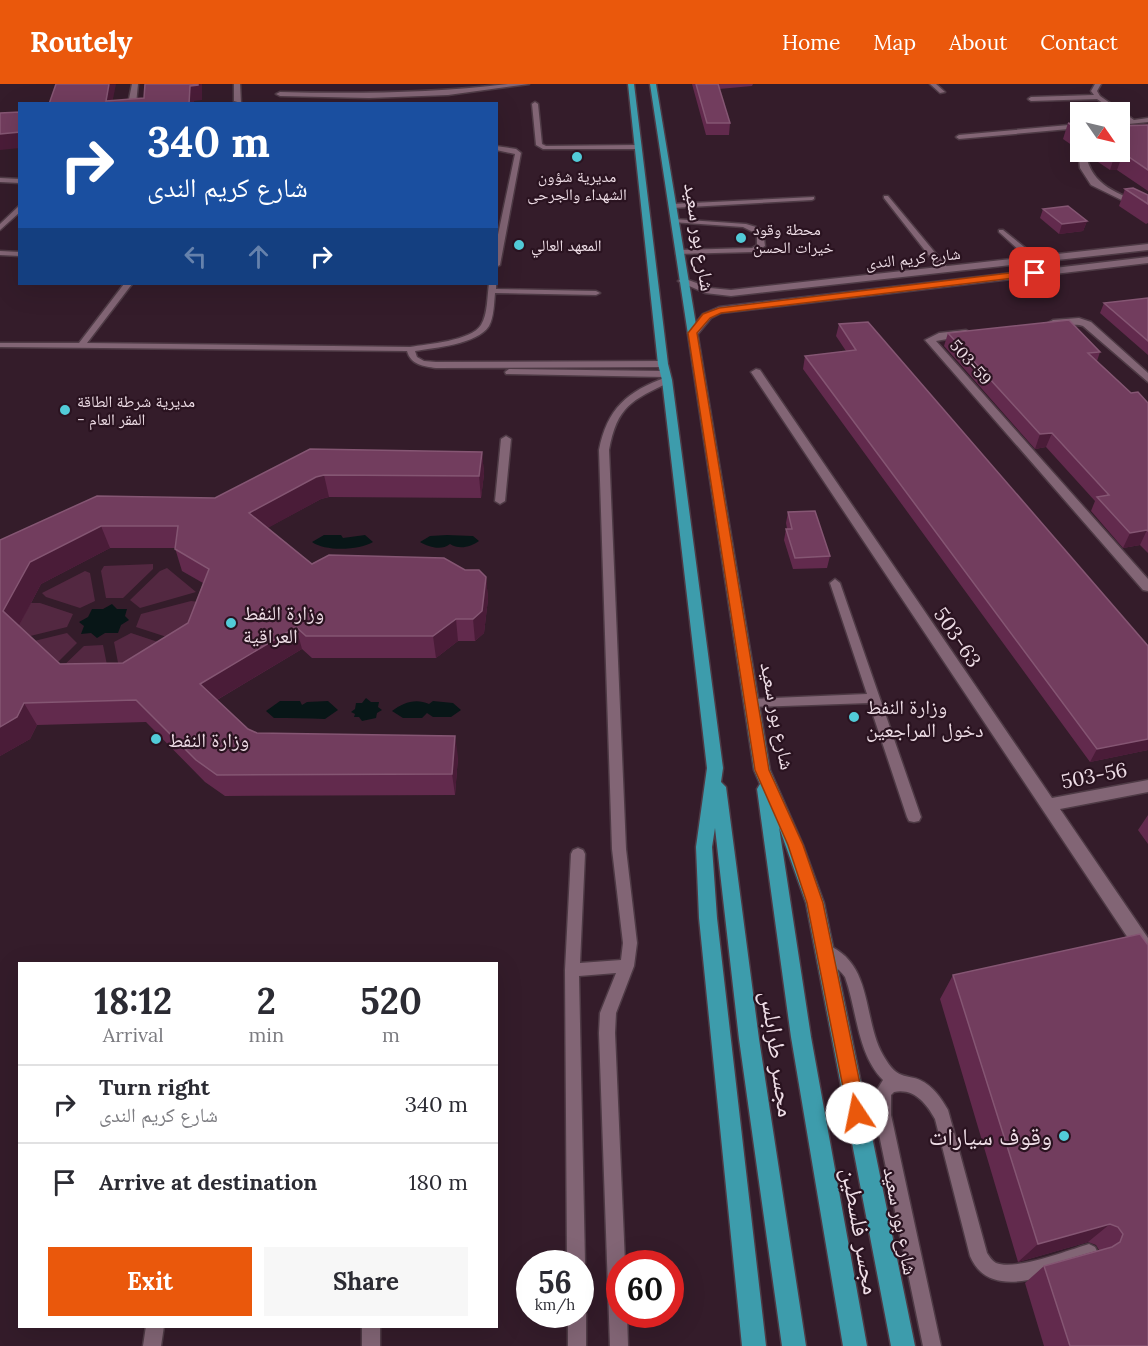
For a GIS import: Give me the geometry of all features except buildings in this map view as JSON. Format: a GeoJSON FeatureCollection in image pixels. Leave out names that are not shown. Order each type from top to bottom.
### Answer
{"type":"FeatureCollection","features":[{"type":"Feature","properties":{"kind":"main road"},"geometry":{"type":"LineString","coordinates":[[631,84],[715,768],[704,847],[708,918],[754,1346]]}},
{"type":"Feature","properties":{"kind":"main road","name":"شارع بور سعيد"},"geometry":{"type":"LineString","coordinates":[[653,84],[762,770],[795,845],[815,903],[903,1346]]}},
{"type":"Feature","properties":{"kind":"main road","name":"مجسر طرابلس"},"geometry":{"type":"LineString","coordinates":[[715,768],[749,1039],[794,1346]]}},
{"type":"Feature","properties":{"kind":"main road","name":"مجسر فلسطين"},"geometry":{"type":"LineString","coordinates":[[762,770],[801,1037],[855,1346]]}},
{"type":"Feature","properties":{"kind":"street"},"geometry":{"type":"LineString","coordinates":[[132,102],[135,84]]}},
{"type":"Feature","properties":{"kind":"street"},"geometry":{"type":"LineString","coordinates":[[237,84],[238,101]]}},
{"type":"Feature","properties":{"kind":"street"},"geometry":{"type":"LineString","coordinates":[[278,84],[280,94],[288,102]]}},
{"type":"Feature","properties":{"kind":"street"},"geometry":{"type":"LineString","coordinates":[[280,94],[369,96],[448,93],[496,85],[526,84]]}},
{"type":"Feature","properties":{"kind":"street"},"geometry":{"type":"LineString","coordinates":[[1083,162],[1084,168],[1094,183],[1148,210]]}},
{"type":"Feature","properties":{"kind":"street","name":"شارع كريم الندى"},"geometry":{"type":"LineString","coordinates":[[684,282],[708,291],[731,293],[1148,247]]}},
{"type":"Feature","properties":{"kind":"street"},"geometry":{"type":"LineString","coordinates":[[1117,251],[1129,261]]}},
{"type":"Feature","properties":{"kind":"street","name":"شارع كريم الندى"},"geometry":{"type":"LineString","coordinates":[[693,333],[706,316],[719,310],[1148,260]]}},
{"type":"Feature","properties":{"kind":"street"},"geometry":{"type":"LineString","coordinates":[[1046,324],[1070,321],[1087,324],[1148,379]]}},
{"type":"Feature","properties":{"kind":"street","name":"503-59"},"geometry":{"type":"LineString","coordinates":[[975,332],[939,336],[930,340],[1148,587]]}},
{"type":"Feature","properties":{"kind":"street","name":"503-63"},"geometry":{"type":"LineString","coordinates":[[756,372],[1148,952]]}},
{"type":"Feature","properties":{"kind":"street","name":"503-56"},"geometry":{"type":"LineString","coordinates":[[1048,805],[1148,786]]}},
{"type":"Feature","properties":{"kind":"lane"},"geometry":{"type":"LineString","coordinates":[[933,84],[942,92]]}},
{"type":"Feature","properties":{"kind":"lane"},"geometry":{"type":"LineString","coordinates":[[1098,84],[1094,91],[1098,97],[1134,122]]}},
{"type":"Feature","properties":{"kind":"lane"},"geometry":{"type":"LineString","coordinates":[[1031,99],[1098,97]]}},
{"type":"Feature","properties":{"kind":"lane"},"geometry":{"type":"LineString","coordinates":[[535,104],[539,145],[545,148],[638,147]]}},
{"type":"Feature","properties":{"kind":"lane"},"geometry":{"type":"LineString","coordinates":[[1130,122],[1148,120]]}},
{"type":"Feature","properties":{"kind":"lane"},"geometry":{"type":"LineString","coordinates":[[959,137],[1070,127]]}},
{"type":"Feature","properties":{"kind":"lane"},"geometry":{"type":"LineString","coordinates":[[498,148],[514,150],[518,153],[498,255]]}},
{"type":"Feature","properties":{"kind":"lane"},"geometry":{"type":"LineString","coordinates":[[0,180],[18,181]]}},
{"type":"Feature","properties":{"kind":"lane"},"geometry":{"type":"LineString","coordinates":[[886,197],[945,269]]}},
{"type":"Feature","properties":{"kind":"lane"},"geometry":{"type":"LineString","coordinates":[[672,206],[812,198]]}},
{"type":"Feature","properties":{"kind":"lane"},"geometry":{"type":"LineString","coordinates":[[0,228],[18,209]]}},
{"type":"Feature","properties":{"kind":"lane"},"geometry":{"type":"LineString","coordinates":[[674,221],[744,225],[760,233],[761,246],[754,250],[679,252]]}},
{"type":"Feature","properties":{"kind":"lane"},"geometry":{"type":"LineString","coordinates":[[1001,231],[1035,260]]}},
{"type":"Feature","properties":{"kind":"lane"},"geometry":{"type":"LineString","coordinates":[[0,254],[18,254]]}},
{"type":"Feature","properties":{"kind":"lane"},"geometry":{"type":"LineString","coordinates":[[81,346],[127,285]]}},
{"type":"Feature","properties":{"kind":"lane"},"geometry":{"type":"LineString","coordinates":[[0,345],[410,350],[475,334],[484,326],[492,287],[596,293]]}},
{"type":"Feature","properties":{"kind":"lane"},"geometry":{"type":"LineString","coordinates":[[410,350],[413,358],[422,363],[454,366],[455,370],[462,371],[619,369],[665,373]]}},
{"type":"Feature","properties":{"kind":"lane"},"geometry":{"type":"LineString","coordinates":[[619,1346],[607,1033],[608,1013],[627,966],[630,943],[619,849],[604,450],[605,439],[618,408],[665,373]]}},
{"type":"Feature","properties":{"kind":"lane"},"geometry":{"type":"LineString","coordinates":[[500,501],[506,439]]}},
{"type":"Feature","properties":{"kind":"lane"},"geometry":{"type":"LineString","coordinates":[[835,583],[914,818]]}},
{"type":"Feature","properties":{"kind":"lane"},"geometry":{"type":"LineString","coordinates":[[751,703],[874,698]]}},
{"type":"Feature","properties":{"kind":"lane"},"geometry":{"type":"LineString","coordinates":[[576,1250],[572,970],[578,854]]}},
{"type":"Feature","properties":{"kind":"lane"},"geometry":{"type":"LineString","coordinates":[[825,950],[845,965],[851,974],[875,1058],[885,1074],[897,1083]]}},
{"type":"Feature","properties":{"kind":"lane"},"geometry":{"type":"LineString","coordinates":[[572,970],[627,966]]}},
{"type":"Feature","properties":{"kind":"lane"},"geometry":{"type":"LineString","coordinates":[[932,1346],[881,1103],[883,1093],[889,1085],[906,1082],[921,1088],[933,1099],[942,1116],[979,1256],[985,1265],[999,1273],[1021,1272],[1089,1253]]}},
{"type":"Feature","properties":{"kind":"lane"},"geometry":{"type":"LineString","coordinates":[[152,1346],[155,1328]]}},
{"type":"Feature","properties":{"kind":"lane"},"geometry":{"type":"LineString","coordinates":[[371,1328],[371,1346]]}},
{"type":"Feature","properties":{"kind":"lane"},"geometry":{"type":"LineString","coordinates":[[577,1328],[578,1346]]}},
{"type":"Feature","properties":{"kind":"shaded area"},"geometry":{"type":"Polygon","coordinates":[[[324,535],[341,535],[343,538],[365,535],[373,542],[360,547],[334,549],[312,542],[324,535]]]}},
{"type":"Feature","properties":{"kind":"shaded area"},"geometry":{"type":"Polygon","coordinates":[[[430,536],[473,536],[479,541],[465,547],[450,544],[439,548],[420,542],[430,536]]]}},
{"type":"Feature","properties":{"kind":"shaded area"},"geometry":{"type":"Polygon","coordinates":[[[153,564],[153,569],[123,598],[106,598],[101,571],[104,566],[153,564]]]}},
{"type":"Feature","properties":{"kind":"shaded area"},"geometry":{"type":"Polygon","coordinates":[[[167,568],[196,592],[140,608],[130,600],[160,571],[167,568]]]}},
{"type":"Feature","properties":{"kind":"shaded area"},"geometry":{"type":"Polygon","coordinates":[[[85,571],[90,573],[95,601],[80,608],[46,597],[42,593],[85,571]]]}},
{"type":"Feature","properties":{"kind":"shaded area"},"geometry":{"type":"Polygon","coordinates":[[[191,601],[199,602],[185,640],[176,640],[136,627],[141,614],[191,601]]]}},
{"type":"Feature","properties":{"kind":"shaded area"},"geometry":{"type":"Polygon","coordinates":[[[31,603],[40,603],[73,614],[67,627],[22,638],[15,633],[31,603]]]}},
{"type":"Feature","properties":{"kind":"shaded area"},"geometry":{"type":"Polygon","coordinates":[[[112,604],[117,609],[127,609],[125,616],[129,620],[121,625],[118,633],[105,633],[97,638],[91,633],[81,634],[84,626],[79,622],[88,617],[92,609],[103,609],[112,604]]]}},
{"type":"Feature","properties":{"kind":"shaded area"},"geometry":{"type":"Polygon","coordinates":[[[67,633],[77,643],[52,668],[26,643],[67,633]]]}},
{"type":"Feature","properties":{"kind":"shaded area"},"geometry":{"type":"Polygon","coordinates":[[[131,633],[170,646],[120,673],[114,642],[131,633]]]}},
{"type":"Feature","properties":{"kind":"shaded area"},"geometry":{"type":"Polygon","coordinates":[[[103,645],[109,675],[57,672],[84,646],[103,645]]]}},
{"type":"Feature","properties":{"kind":"shaded area"},"geometry":{"type":"Polygon","coordinates":[[[366,698],[371,702],[379,702],[378,707],[382,710],[377,713],[376,718],[362,721],[359,717],[354,717],[355,714],[351,712],[355,709],[356,703],[362,703],[366,698]]]}},
{"type":"Feature","properties":{"kind":"shaded area"},"geometry":{"type":"Polygon","coordinates":[[[280,701],[300,701],[302,705],[307,702],[328,701],[338,710],[325,719],[274,718],[266,711],[280,701]]]}},
{"type":"Feature","properties":{"kind":"shaded area"},"geometry":{"type":"Polygon","coordinates":[[[419,701],[429,704],[433,701],[453,703],[461,710],[451,717],[433,717],[427,713],[422,718],[403,718],[392,711],[409,702],[419,701]]]}},
{"type":"Feature","properties":{"kind":"place","name":"مديرية شؤون الشهداء والجرحى"},"geometry":{"type":"Point","coordinates":[577,157]}},
{"type":"Feature","properties":{"kind":"place","name":"محطة وقود خيرات الحسن"},"geometry":{"type":"Point","coordinates":[741,238]}},
{"type":"Feature","properties":{"kind":"place","name":"المعهد العالي"},"geometry":{"type":"Point","coordinates":[519,245]}},
{"type":"Feature","properties":{"kind":"place","name":"مديرية شرطة الطاقة - المقر العام"},"geometry":{"type":"Point","coordinates":[65,410]}},
{"type":"Feature","properties":{"kind":"place","name":"وزارة النفط العراقية"},"geometry":{"type":"Point","coordinates":[231,623]}},
{"type":"Feature","properties":{"kind":"place","name":"وزارة النفط دخول المراجعين"},"geometry":{"type":"Point","coordinates":[854,717]}},
{"type":"Feature","properties":{"kind":"place","name":"وزارة النفط"},"geometry":{"type":"Point","coordinates":[156,739]}},
{"type":"Feature","properties":{"kind":"place","name":"وقوف سيارات"},"geometry":{"type":"Point","coordinates":[1064,1136]}},
{"type":"Feature","properties":{"kind":"route"},"geometry":{"type":"LineString","coordinates":[[857,1113],[815,903],[795,845],[762,770],[693,333],[706,316],[719,310],[1035,273]]}}]}
